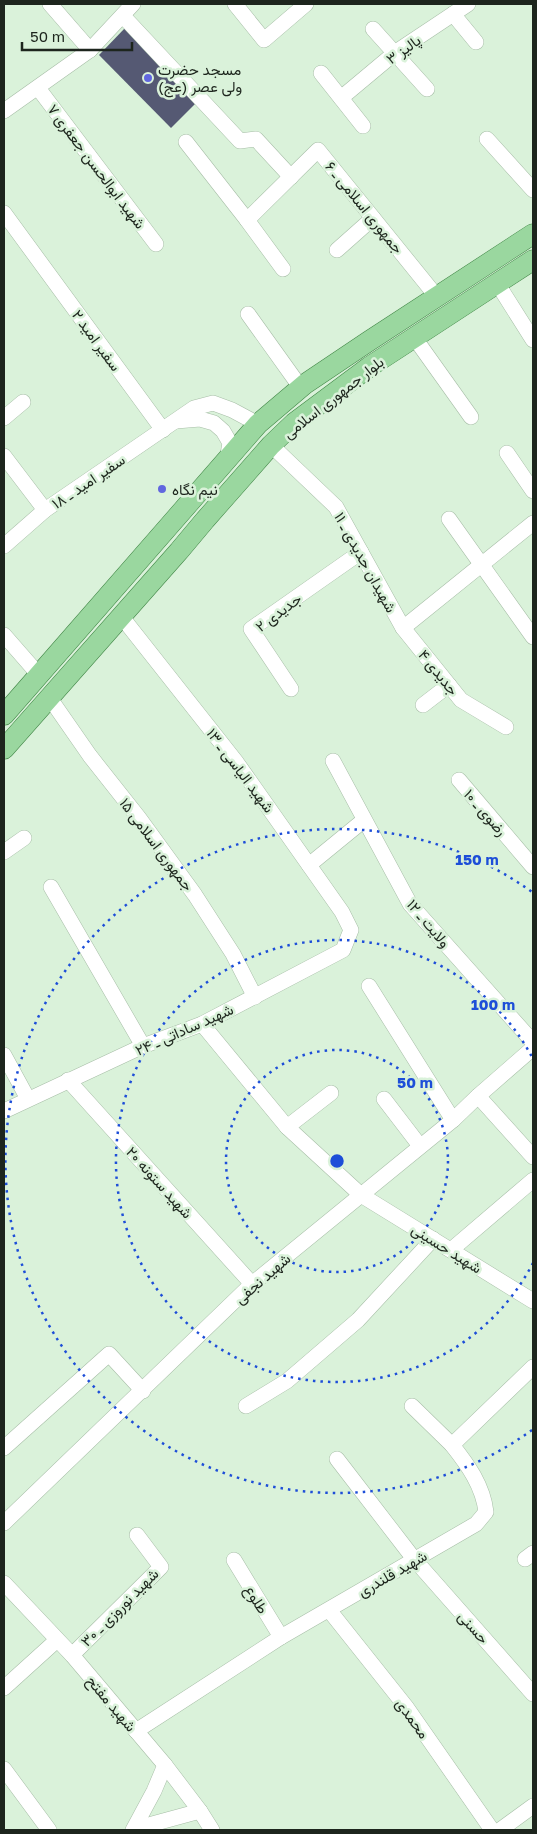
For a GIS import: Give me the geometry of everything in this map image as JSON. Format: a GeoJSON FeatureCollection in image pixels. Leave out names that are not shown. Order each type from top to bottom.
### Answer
{"type":"FeatureCollection","features":[{"type":"Feature","properties":{"kind":"main road","name":"بلوار جمهوری اسلامی"},"geometry":{"type":"LineString","coordinates":[[4,715],[258,424],[301,388],[368,341],[533,234]]}},
{"type":"Feature","properties":{"kind":"main road","name":"بلوار جمهوری اسلامی"},"geometry":{"type":"LineString","coordinates":[[4,749],[179,551],[204,520],[294,423],[369,367],[533,260]]}},
{"type":"Feature","properties":{"kind":"main road"},"geometry":{"type":"LineString","coordinates":[[188,502],[204,520]]}},
{"type":"Feature","properties":{"kind":"street"},"geometry":{"type":"LineString","coordinates":[[50,4],[90,50]]}},
{"type":"Feature","properties":{"kind":"street"},"geometry":{"type":"LineString","coordinates":[[4,112],[90,50],[134,4]]}},
{"type":"Feature","properties":{"kind":"street"},"geometry":{"type":"LineString","coordinates":[[235,4],[264,40],[306,4]]}},
{"type":"Feature","properties":{"kind":"street","name":"پالیز ۳"},"geometry":{"type":"LineString","coordinates":[[341,98],[396,52],[468,4]]}},
{"type":"Feature","properties":{"kind":"street"},"geometry":{"type":"LineString","coordinates":[[453,14],[476,42]]}},
{"type":"Feature","properties":{"kind":"street"},"geometry":{"type":"LineString","coordinates":[[122,16],[240,141],[256,139],[291,177]]}},
{"type":"Feature","properties":{"kind":"street"},"geometry":{"type":"LineString","coordinates":[[373,30],[396,52],[427,89]]}},
{"type":"Feature","properties":{"kind":"street"},"geometry":{"type":"LineString","coordinates":[[321,73],[363,126]]}},
{"type":"Feature","properties":{"kind":"street","name":"شهید ابوالحسن جعفری ۷"},"geometry":{"type":"LineString","coordinates":[[38,88],[156,244]]}},
{"type":"Feature","properties":{"kind":"street"},"geometry":{"type":"LineString","coordinates":[[487,139],[533,190]]}},
{"type":"Feature","properties":{"kind":"street"},"geometry":{"type":"LineString","coordinates":[[186,142],[283,269]]}},
{"type":"Feature","properties":{"kind":"street","name":"جمهوری اسلامی ـ ۶"},"geometry":{"type":"LineString","coordinates":[[247,220],[318,150],[437,297]]}},
{"type":"Feature","properties":{"kind":"street","name":"سفیر امید ۲"},"geometry":{"type":"LineString","coordinates":[[4,213],[163,430]]}},
{"type":"Feature","properties":{"kind":"street"},"geometry":{"type":"LineString","coordinates":[[337,250],[373,218]]}},
{"type":"Feature","properties":{"kind":"street"},"geometry":{"type":"LineString","coordinates":[[497,283],[533,340]]}},
{"type":"Feature","properties":{"kind":"street"},"geometry":{"type":"LineString","coordinates":[[248,314],[301,388]]}},
{"type":"Feature","properties":{"kind":"street"},"geometry":{"type":"LineString","coordinates":[[414,337],[471,417]]}},
{"type":"Feature","properties":{"kind":"street"},"geometry":{"type":"LineString","coordinates":[[4,418],[23,402]]}},
{"type":"Feature","properties":{"kind":"street","name":"سفیر امید ـ ۱۸"},"geometry":{"type":"LineString","coordinates":[[4,546],[45,510],[194,408],[213,403],[232,410],[258,424]]}},
{"type":"Feature","properties":{"kind":"street"},"geometry":{"type":"LineString","coordinates":[[176,420],[200,419],[214,423],[223,431],[230,443],[227,460]]}},
{"type":"Feature","properties":{"kind":"street","name":"شهیدان جدیدی ـ ۱۱"},"geometry":{"type":"LineString","coordinates":[[271,446],[336,508],[402,628],[533,523]]}},
{"type":"Feature","properties":{"kind":"street"},"geometry":{"type":"LineString","coordinates":[[507,453],[533,491]]}},
{"type":"Feature","properties":{"kind":"street"},"geometry":{"type":"LineString","coordinates":[[4,456],[45,510]]}},
{"type":"Feature","properties":{"kind":"street"},"geometry":{"type":"LineString","coordinates":[[449,519],[533,636]]}},
{"type":"Feature","properties":{"kind":"street","name":"جدیدی ۲"},"geometry":{"type":"LineString","coordinates":[[291,688],[251,630],[361,552]]}},
{"type":"Feature","properties":{"kind":"street","name":"شهید الیاسی ـ ۱۳"},"geometry":{"type":"LineString","coordinates":[[121,616],[237,763],[342,912],[350,930]]}},
{"type":"Feature","properties":{"kind":"street","name":"جدیدی ۴"},"geometry":{"type":"LineString","coordinates":[[402,628],[461,700],[506,726]]}},
{"type":"Feature","properties":{"kind":"street"},"geometry":{"type":"LineString","coordinates":[[4,635],[39,675]]}},
{"type":"Feature","properties":{"kind":"street"},"geometry":{"type":"LineString","coordinates":[[423,705],[449,685]]}},
{"type":"Feature","properties":{"kind":"street","name":"جمهوری اسلامی ۱۵"},"geometry":{"type":"LineString","coordinates":[[50,697],[90,756],[139,818],[195,895],[233,954],[255,997]]}},
{"type":"Feature","properties":{"kind":"street","name":"ولایت ـ ۱۲"},"geometry":{"type":"LineString","coordinates":[[332,761],[410,904],[533,1042]]}},
{"type":"Feature","properties":{"kind":"street","name":"رضوی ـ ۱۰"},"geometry":{"type":"LineString","coordinates":[[459,780],[533,867]]}},
{"type":"Feature","properties":{"kind":"street"},"geometry":{"type":"LineString","coordinates":[[309,865],[364,820]]}},
{"type":"Feature","properties":{"kind":"street"},"geometry":{"type":"LineString","coordinates":[[4,852],[24,838]]}},
{"type":"Feature","properties":{"kind":"street"},"geometry":{"type":"LineString","coordinates":[[51,887],[143,1046]]}},
{"type":"Feature","properties":{"kind":"street","name":"شهید ساداتی ـ ۲۴"},"geometry":{"type":"LineString","coordinates":[[4,1111],[143,1046],[202,1024],[255,997],[343,950],[350,930]]}},
{"type":"Feature","properties":{"kind":"street"},"geometry":{"type":"LineString","coordinates":[[369,986],[453,1120]]}},
{"type":"Feature","properties":{"kind":"street","name":"شهید حسینی"},"geometry":{"type":"LineString","coordinates":[[202,1024],[288,1127],[361,1195],[533,1301]]}},
{"type":"Feature","properties":{"kind":"street","name":"شهید نجفی"},"geometry":{"type":"LineString","coordinates":[[4,1522],[252,1284],[453,1120],[533,1048]]}},
{"type":"Feature","properties":{"kind":"street"},"geometry":{"type":"LineString","coordinates":[[4,1055],[28,1099]]}},
{"type":"Feature","properties":{"kind":"street","name":"شهید ستونه ۲۰"},"geometry":{"type":"LineString","coordinates":[[68,1080],[252,1284]]}},
{"type":"Feature","properties":{"kind":"street"},"geometry":{"type":"LineString","coordinates":[[288,1127],[331,1093]]}},
{"type":"Feature","properties":{"kind":"street"},"geometry":{"type":"LineString","coordinates":[[478,1096],[533,1157]]}},
{"type":"Feature","properties":{"kind":"street"},"geometry":{"type":"LineString","coordinates":[[384,1099],[420,1146]]}},
{"type":"Feature","properties":{"kind":"street"},"geometry":{"type":"LineString","coordinates":[[451,1250],[533,1180]]}},
{"type":"Feature","properties":{"kind":"street"},"geometry":{"type":"LineString","coordinates":[[246,1406],[287,1380],[358,1320],[433,1239]]}},
{"type":"Feature","properties":{"kind":"street"},"geometry":{"type":"LineString","coordinates":[[4,1448],[109,1354],[143,1390]]}},
{"type":"Feature","properties":{"kind":"street"},"geometry":{"type":"LineString","coordinates":[[412,1406],[452,1445],[533,1367]]}},
{"type":"Feature","properties":{"kind":"street","name":"شهید قلندری"},"geometry":{"type":"LineString","coordinates":[[136,1732],[281,1637],[476,1524],[486,1512],[484,1499],[476,1480],[452,1445]]}},
{"type":"Feature","properties":{"kind":"street","name":"حسنی"},"geometry":{"type":"LineString","coordinates":[[337,1459],[414,1560],[533,1694]]}},
{"type":"Feature","properties":{"kind":"street","name":"شهید نوروزی ـ ۳۰"},"geometry":{"type":"LineString","coordinates":[[72,1655],[161,1567],[137,1535]]}},
{"type":"Feature","properties":{"kind":"street","name":"طلوع"},"geometry":{"type":"LineString","coordinates":[[234,1560],[281,1637]]}},
{"type":"Feature","properties":{"kind":"street","name":"شهید مفتح"},"geometry":{"type":"LineString","coordinates":[[4,1583],[72,1655],[165,1765],[212,1830]]}},
{"type":"Feature","properties":{"kind":"street","name":"محمدی"},"geometry":{"type":"LineString","coordinates":[[329,1610],[407,1708],[492,1830]]}},
{"type":"Feature","properties":{"kind":"street"},"geometry":{"type":"LineString","coordinates":[[4,1688],[57,1640]]}},
{"type":"Feature","properties":{"kind":"street"},"geometry":{"type":"LineString","coordinates":[[134,1830],[165,1765]]}},
{"type":"Feature","properties":{"kind":"street"},"geometry":{"type":"LineString","coordinates":[[4,1769],[49,1830]]}},
{"type":"Feature","properties":{"kind":"street"},"geometry":{"type":"LineString","coordinates":[[500,1830],[533,1806]]}},
{"type":"Feature","properties":{"kind":"street"},"geometry":{"type":"LineString","coordinates":[[134,1830],[200,1811]]}},
{"type":"Feature","properties":{"kind":"building","name":"مسجد حضرت ولی عصر (عج)"},"geometry":{"type":"Polygon","coordinates":[[[125,28],[197,102],[171,128],[99,55],[125,28]]]}},
{"type":"Feature","properties":{"kind":"place","name":"مسجد حضرت ولی عصر (عج)"},"geometry":{"type":"Point","coordinates":[148,78]}},
{"type":"Feature","properties":{"kind":"place","name":"نیم نگاه"},"geometry":{"type":"Point","coordinates":[162,489]}}]}
